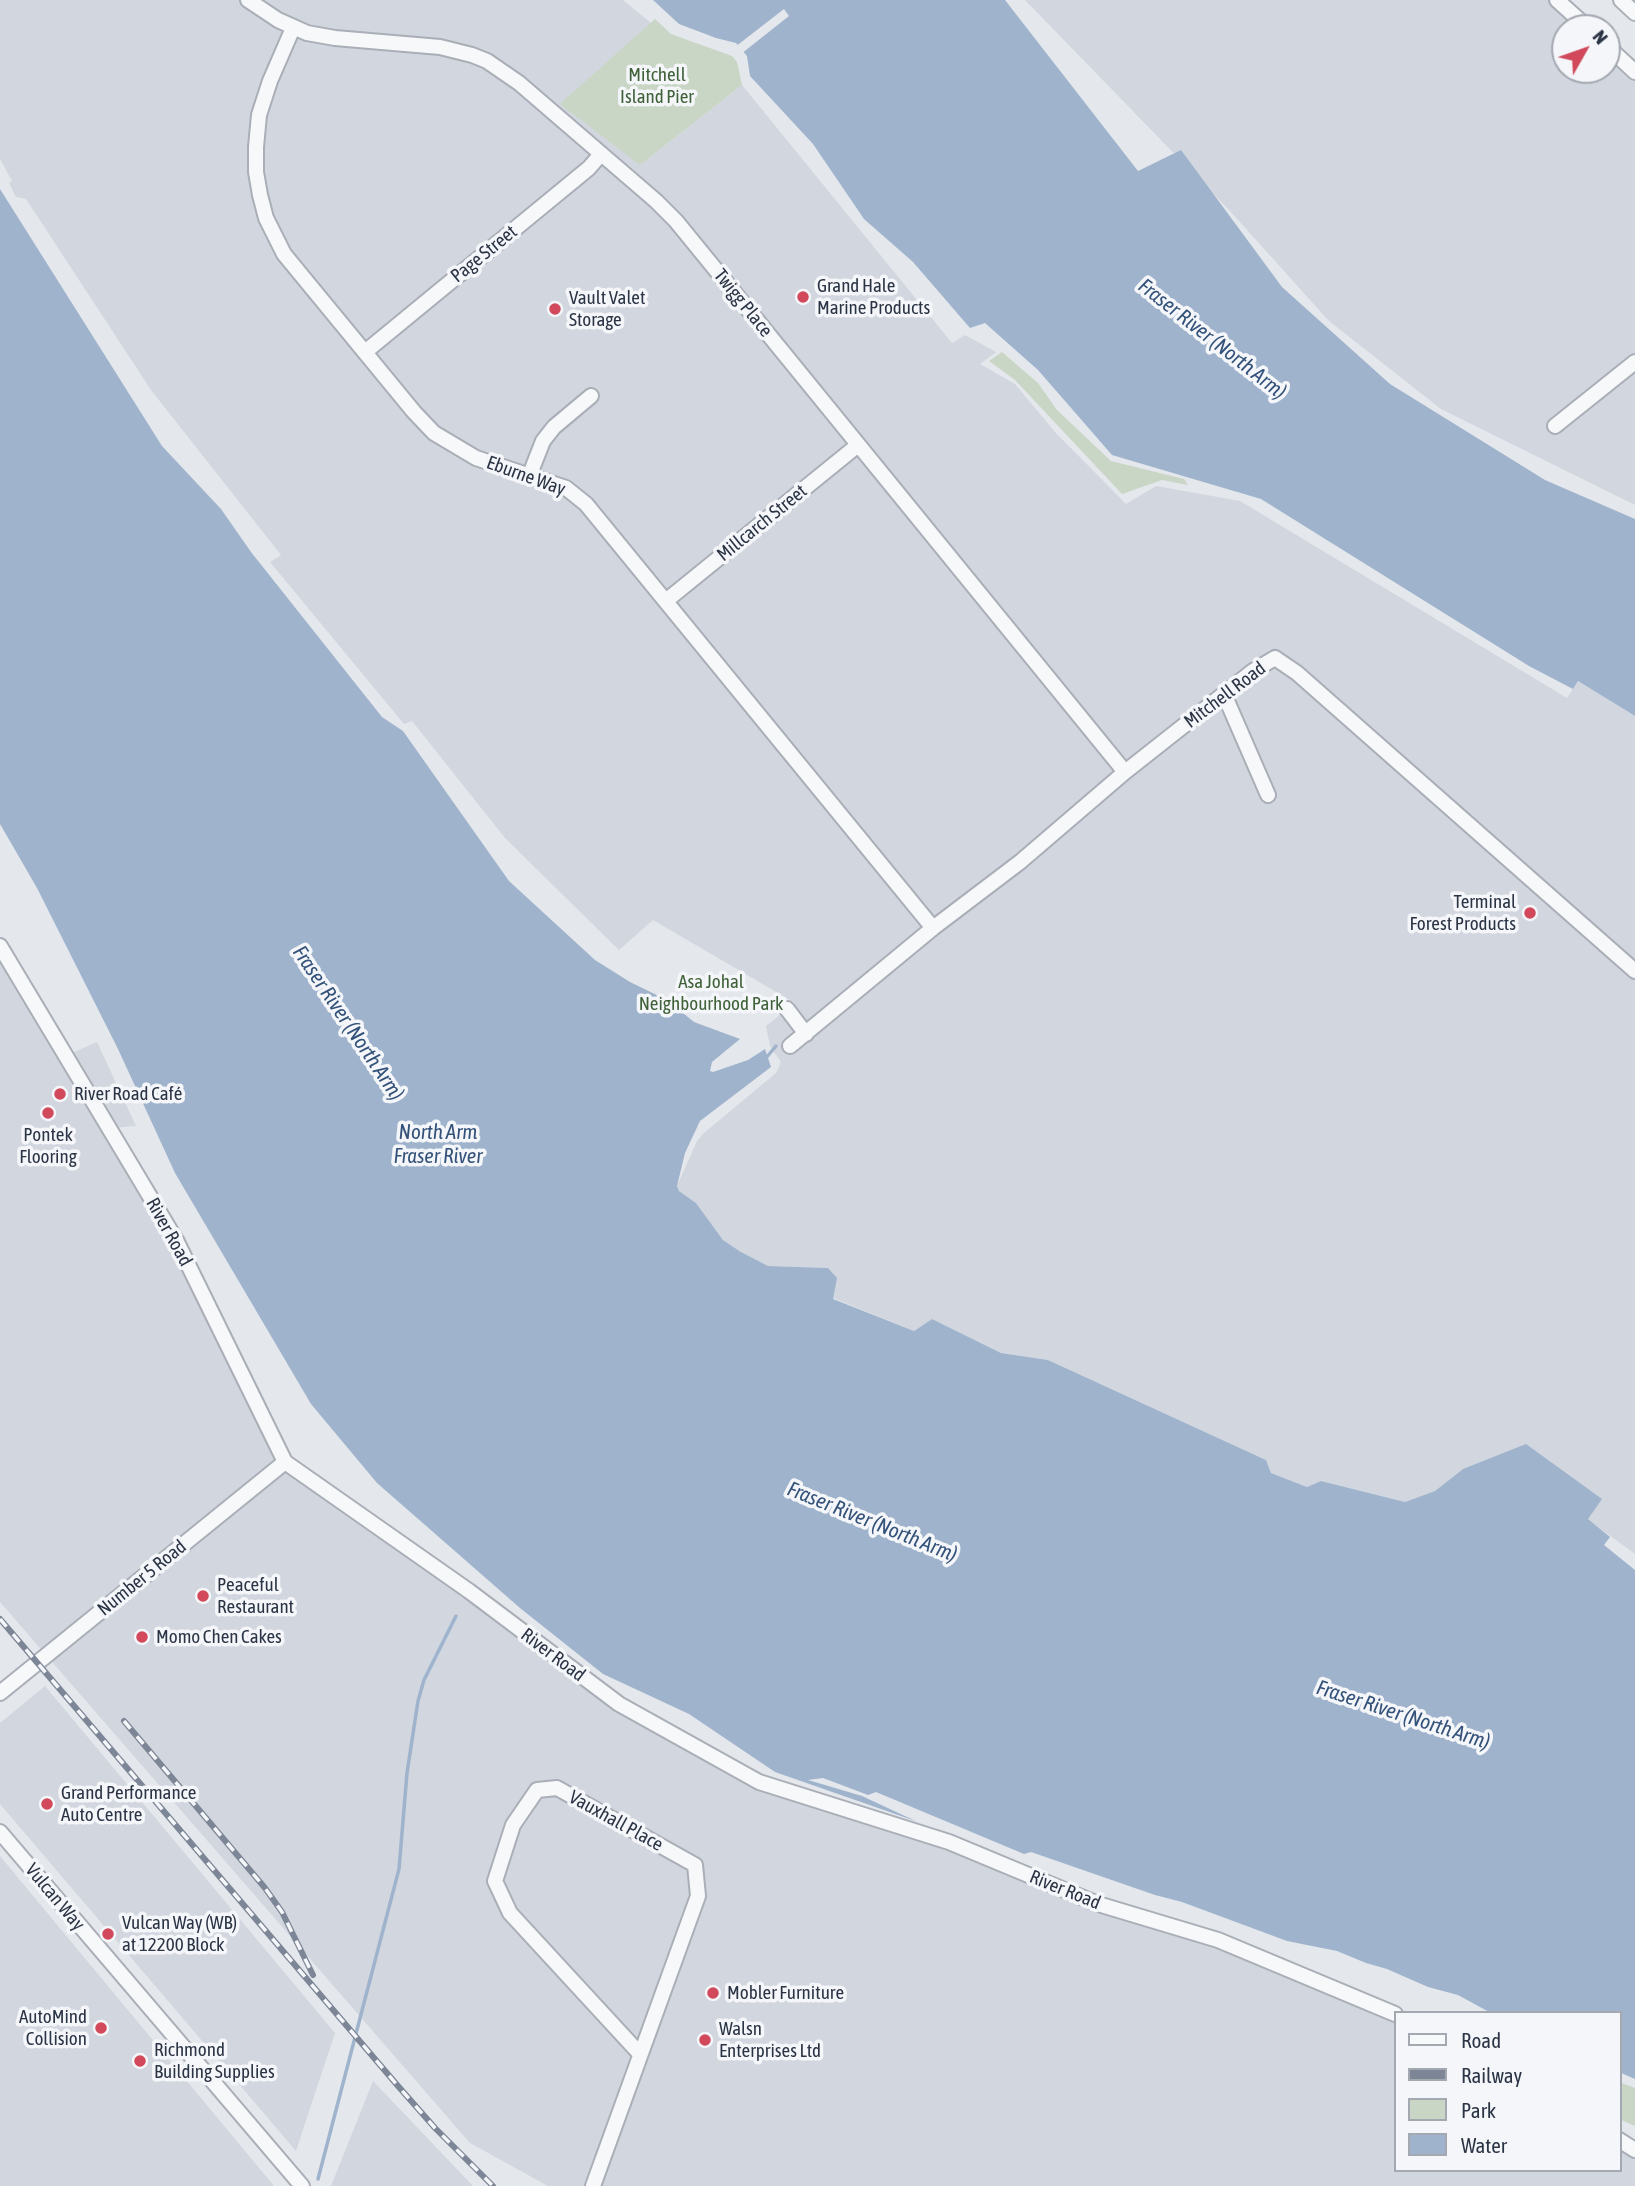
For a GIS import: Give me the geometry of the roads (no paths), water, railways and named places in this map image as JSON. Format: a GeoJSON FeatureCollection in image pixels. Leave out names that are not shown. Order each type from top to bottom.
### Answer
{"type":"FeatureCollection","features":[{"type":"Feature","properties":{"kind":"street","name":"Twigg Place"},"geometry":{"type":"LineString","coordinates":[[248,0],[293,28],[335,38],[440,47],[472,55],[499,68],[519,83],[601,154],[676,221],[1125,772]]}},
{"type":"Feature","properties":{"kind":"street"},"geometry":{"type":"LineString","coordinates":[[1621,0],[1635,13]]}},
{"type":"Feature","properties":{"kind":"street","name":"Eburne Way"},"geometry":{"type":"LineString","coordinates":[[293,28],[270,81],[260,115],[256,172],[266,218],[284,254],[434,433],[476,458],[566,488],[595,513],[933,928]]}},
{"type":"Feature","properties":{"kind":"street"},"geometry":{"type":"LineString","coordinates":[[1621,59],[1635,72]]}},
{"type":"Feature","properties":{"kind":"street","name":"Page Street"},"geometry":{"type":"LineString","coordinates":[[365,352],[589,168],[601,154]]}},
{"type":"Feature","properties":{"kind":"street"},"geometry":{"type":"LineString","coordinates":[[1555,426],[1635,362]]}},
{"type":"Feature","properties":{"kind":"street"},"geometry":{"type":"LineString","coordinates":[[530,474],[548,434],[591,396]]}},
{"type":"Feature","properties":{"kind":"street","name":"Millcarch Street"},"geometry":{"type":"LineString","coordinates":[[667,600],[858,445]]}},
{"type":"Feature","properties":{"kind":"street","name":"Mitchell Road"},"geometry":{"type":"LineString","coordinates":[[790,1046],[933,928],[1020,862],[1125,772],[1253,671],[1275,658],[1292,668],[1635,971]]}},
{"type":"Feature","properties":{"kind":"street"},"geometry":{"type":"LineString","coordinates":[[1224,694],[1268,795]]}},
{"type":"Feature","properties":{"kind":"street","name":"River Road"},"geometry":{"type":"LineString","coordinates":[[0,946],[176,1240],[285,1462],[469,1591],[619,1704],[759,1782],[949,1842],[1098,1904],[1218,1940],[1394,2014]]}},
{"type":"Feature","properties":{"kind":"street"},"geometry":{"type":"LineString","coordinates":[[787,1010],[806,1034]]}},
{"type":"Feature","properties":{"kind":"street","name":"Number 5 Road"},"geometry":{"type":"LineString","coordinates":[[0,1693],[285,1462]]}},
{"type":"Feature","properties":{"kind":"street","name":"Vauxhall Place"},"geometry":{"type":"LineString","coordinates":[[593,2186],[698,1896],[695,1865],[557,1788],[537,1790],[513,1825],[495,1881],[510,1913],[640,2053]]}},
{"type":"Feature","properties":{"kind":"street","name":"Vulcan Way"},"geometry":{"type":"LineString","coordinates":[[0,1832],[302,2186]]}},
{"type":"Feature","properties":{"kind":"water","name":"Fraser River (North Arm)"},"geometry":{"type":"Polygon","coordinates":[[[653,0],[1005,0],[1138,171],[1181,150],[1282,287],[1390,384],[1545,480],[1635,519],[1635,716],[1578,681],[1573,689],[1529,666],[1261,499],[1112,455],[1038,370],[985,323],[970,328],[913,262],[864,219],[813,144],[750,76],[747,56],[736,43],[679,24],[653,0]]]}},
{"type":"Feature","properties":{"kind":"water","name":"North Arm Fraser River"},"geometry":{"type":"Polygon","coordinates":[[[0,189],[162,446],[221,509],[251,552],[382,717],[403,731],[509,881],[595,960],[630,982],[667,1000],[694,1022],[740,1039],[712,1062],[710,1071],[748,1060],[765,1049],[771,1067],[700,1121],[685,1153],[677,1186],[679,1191],[696,1203],[723,1240],[768,1266],[828,1268],[837,1278],[833,1299],[914,1331],[932,1319],[1001,1353],[1048,1360],[1266,1460],[1271,1473],[1307,1487],[1321,1481],[1405,1502],[1435,1491],[1463,1469],[1526,1444],[1602,1499],[1588,1519],[1610,1537],[1604,1545],[1635,1570],[1635,2079],[1621,2073],[1621,2011],[1459,2011],[775,1772],[689,1714],[603,1674],[520,1608],[377,1483],[311,1404],[175,1173],[118,1049],[37,888],[0,824],[0,189]]]}},
{"type":"Feature","properties":{"kind":"waterway"},"geometry":{"type":"LineString","coordinates":[[766,1058],[776,1046]]}},
{"type":"Feature","properties":{"kind":"waterway"},"geometry":{"type":"LineString","coordinates":[[318,2179],[399,1869],[407,1773],[418,1701],[424,1680],[456,1616]]}},
{"type":"Feature","properties":{"kind":"railway"},"geometry":{"type":"LineString","coordinates":[[0,1619],[398,2086],[435,2128],[493,2186]]}},
{"type":"Feature","properties":{"kind":"railway"},"geometry":{"type":"LineString","coordinates":[[124,1721],[265,1888],[282,1912],[313,1975]]}},
{"type":"Feature","properties":{"kind":"place","name":"Grand Hale Marine Products"},"geometry":{"type":"Point","coordinates":[803,297]}},
{"type":"Feature","properties":{"kind":"place","name":"Vault Valet Storage"},"geometry":{"type":"Point","coordinates":[555,309]}},
{"type":"Feature","properties":{"kind":"place","name":"Terminal Forest Products"},"geometry":{"type":"Point","coordinates":[1530,913]}},
{"type":"Feature","properties":{"kind":"place","name":"River Road Café"},"geometry":{"type":"Point","coordinates":[60,1094]}},
{"type":"Feature","properties":{"kind":"place","name":"Pontek Flooring"},"geometry":{"type":"Point","coordinates":[48,1113]}},
{"type":"Feature","properties":{"kind":"place","name":"Peaceful Restaurant"},"geometry":{"type":"Point","coordinates":[203,1596]}},
{"type":"Feature","properties":{"kind":"place","name":"Momo Chen Cakes"},"geometry":{"type":"Point","coordinates":[142,1637]}},
{"type":"Feature","properties":{"kind":"place","name":"Grand Performance Auto Centre"},"geometry":{"type":"Point","coordinates":[47,1804]}},
{"type":"Feature","properties":{"kind":"place","name":"Vulcan Way (WB) at 12200 Block"},"geometry":{"type":"Point","coordinates":[108,1934]}},
{"type":"Feature","properties":{"kind":"place","name":"Mobler Furniture"},"geometry":{"type":"Point","coordinates":[713,1993]}},
{"type":"Feature","properties":{"kind":"place","name":"AutoMind Collision"},"geometry":{"type":"Point","coordinates":[101,2028]}},
{"type":"Feature","properties":{"kind":"place","name":"Walsn Enterprises Ltd"},"geometry":{"type":"Point","coordinates":[705,2040]}},
{"type":"Feature","properties":{"kind":"place","name":"Richmond Building Supplies"},"geometry":{"type":"Point","coordinates":[140,2061]}},
{"type":"Feature","properties":{"kind":"park label","name":"Mitchell Island Pier"},"geometry":{"type":"Point","coordinates":[657,86]}},
{"type":"Feature","properties":{"kind":"park label","name":"Asa Johal Neighbourhood Park"},"geometry":{"type":"Point","coordinates":[711,993]}}]}
